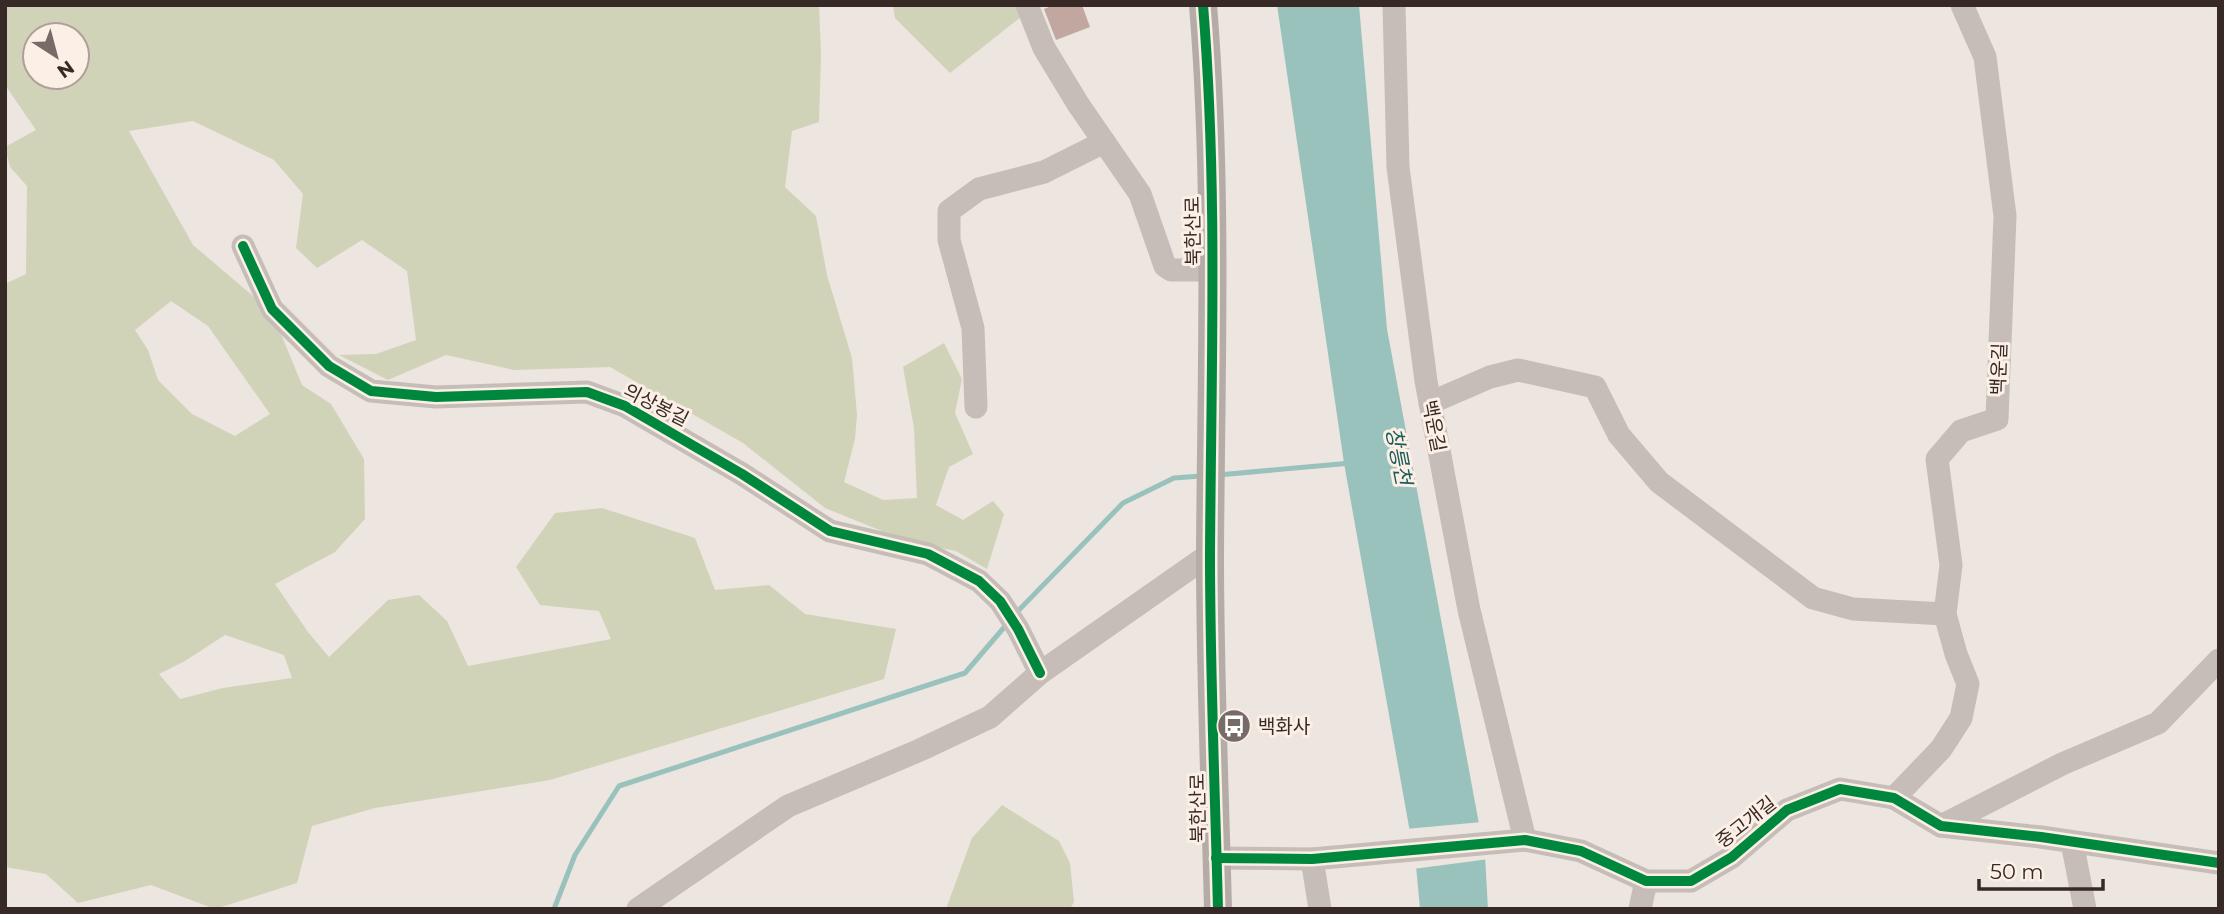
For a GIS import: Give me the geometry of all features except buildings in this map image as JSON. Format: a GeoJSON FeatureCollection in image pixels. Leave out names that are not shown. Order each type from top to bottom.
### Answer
{"type":"FeatureCollection","features":[{"type":"Feature","properties":{"kind":"main road","name":"북한산로"},"geometry":{"type":"LineString","coordinates":[[1203,5],[1209,80],[1212,457],[1210,554],[1218,909]]}},
{"type":"Feature","properties":{"kind":"street"},"geometry":{"type":"LineString","coordinates":[[1027,5],[1044,48],[1140,194],[1165,266],[1171,270],[1211,270]]}},
{"type":"Feature","properties":{"kind":"street","name":"백운길"},"geometry":{"type":"LineString","coordinates":[[1394,5],[1398,167],[1430,403],[1514,840]]}},
{"type":"Feature","properties":{"kind":"street","name":"백운길"},"geometry":{"type":"LineString","coordinates":[[1894,798],[1941,750],[1961,718],[1968,684],[1945,614],[1951,565],[1937,459],[1961,431],[1997,419],[2005,216],[1985,57],[1962,5]]}},
{"type":"Feature","properties":{"kind":"street"},"geometry":{"type":"LineString","coordinates":[[976,407],[973,328],[949,240],[949,211],[979,188],[1044,172],[1104,142]]}},
{"type":"Feature","properties":{"kind":"street","name":"의상봉길"},"geometry":{"type":"LineString","coordinates":[[243,246],[272,309],[328,366],[371,391],[436,397],[587,392],[625,406],[742,474],[830,531],[928,554],[979,581],[1000,601],[1018,629],[1040,673]]}},
{"type":"Feature","properties":{"kind":"street"},"geometry":{"type":"LineString","coordinates":[[1430,403],[1490,377],[1518,370],[1595,387],[1619,435],[1659,482],[1813,598],[1853,609],[1945,614]]}},
{"type":"Feature","properties":{"kind":"street"},"geometry":{"type":"LineString","coordinates":[[638,909],[788,806],[990,717],[1040,673],[1210,554]]}},
{"type":"Feature","properties":{"kind":"street"},"geometry":{"type":"LineString","coordinates":[[1941,826],[2062,764],[2158,723],[2219,660]]}},
{"type":"Feature","properties":{"kind":"street","name":"중고개길"},"geometry":{"type":"LineString","coordinates":[[1312,859],[1514,840],[1581,851],[1646,881],[1691,881],[1732,857],[1787,810],[1840,789],[1894,798],[1941,826],[2219,863]]}},
{"type":"Feature","properties":{"kind":"street"},"geometry":{"type":"LineString","coordinates":[[2071,842],[2085,909]]}},
{"type":"Feature","properties":{"kind":"street"},"geometry":{"type":"LineString","coordinates":[[1216,858],[1312,859],[1320,909]]}},
{"type":"Feature","properties":{"kind":"street"},"geometry":{"type":"LineString","coordinates":[[1640,909],[1646,881]]}},
{"type":"Feature","properties":{"kind":"green space"},"geometry":{"type":"Polygon","coordinates":[[[5,5],[819,5],[819,122],[792,131],[785,187],[816,216],[827,275],[852,358],[857,415],[855,439],[844,482],[883,500],[917,498],[914,428],[903,367],[944,343],[962,379],[955,413],[973,454],[949,467],[936,505],[963,520],[993,501],[1004,514],[987,569],[956,551],[909,542],[825,508],[743,443],[610,367],[514,370],[446,355],[388,380],[339,355],[376,354],[416,340],[407,271],[362,240],[317,268],[296,248],[303,194],[274,160],[193,121],[129,131],[193,245],[272,312],[302,385],[331,404],[364,459],[365,519],[335,552],[275,584],[329,657],[388,600],[419,595],[447,621],[468,666],[611,639],[599,611],[540,605],[516,567],[555,513],[602,508],[695,538],[715,590],[769,585],[805,614],[896,629],[884,679],[550,780],[375,808],[312,826],[297,883],[215,909],[151,885],[78,903],[46,874],[5,867],[5,284],[26,274],[27,186],[10,167],[5,147],[36,130],[5,85],[5,5]],[[171,301],[135,330],[148,350],[158,380],[192,414],[235,436],[270,414],[208,326],[171,301]],[[225,635],[159,674],[180,699],[223,688],[292,678],[284,655],[225,635]]]}},
{"type":"Feature","properties":{"kind":"green space"},"geometry":{"type":"Polygon","coordinates":[[[893,5],[1026,5],[1021,17],[950,73],[895,18],[893,5]]]}},
{"type":"Feature","properties":{"kind":"green space"},"geometry":{"type":"Polygon","coordinates":[[[1002,805],[1059,841],[1070,863],[1074,902],[1070,909],[946,909],[972,838],[1002,805]]]}},
{"type":"Feature","properties":{"kind":"water","name":"창릉천"},"geometry":{"type":"Polygon","coordinates":[[[1277,5],[1359,5],[1387,329],[1485,856],[1488,909],[1420,909],[1416,866],[1344,463],[1277,5]]]}},
{"type":"Feature","properties":{"kind":"pier"},"geometry":{"type":"Polygon","coordinates":[[[1482,822],[1489,859],[1413,869],[1406,829],[1482,822]]]}},
{"type":"Feature","properties":{"kind":"waterway"},"geometry":{"type":"LineString","coordinates":[[1218,475],[1351,463]]}},
{"type":"Feature","properties":{"kind":"waterway"},"geometry":{"type":"LineString","coordinates":[[1015,614],[1123,503],[1174,478],[1201,476]]}},
{"type":"Feature","properties":{"kind":"waterway"},"geometry":{"type":"LineString","coordinates":[[554,909],[575,855],[619,786],[965,673],[1007,624]]}},
{"type":"Feature","properties":{"kind":"cycle path"},"geometry":{"type":"LineString","coordinates":[[1203,5],[1211,142],[1210,599],[1218,909]]}},
{"type":"Feature","properties":{"kind":"cycle path"},"geometry":{"type":"LineString","coordinates":[[243,246],[272,309],[329,366],[371,391],[436,397],[587,392],[625,406],[742,474],[830,531],[928,554],[979,581],[1000,601],[1018,629],[1040,673]]}},
{"type":"Feature","properties":{"kind":"cycle path"},"geometry":{"type":"LineString","coordinates":[[1216,858],[1312,859],[1525,840],[1581,851],[1646,881],[1691,881],[1732,857],[1787,810],[1840,789],[1894,798],[1941,826],[2041,837],[2219,863]]}},
{"type":"Feature","properties":{"kind":"place","name":"백화사"},"geometry":{"type":"Point","coordinates":[1234,726]}}]}
